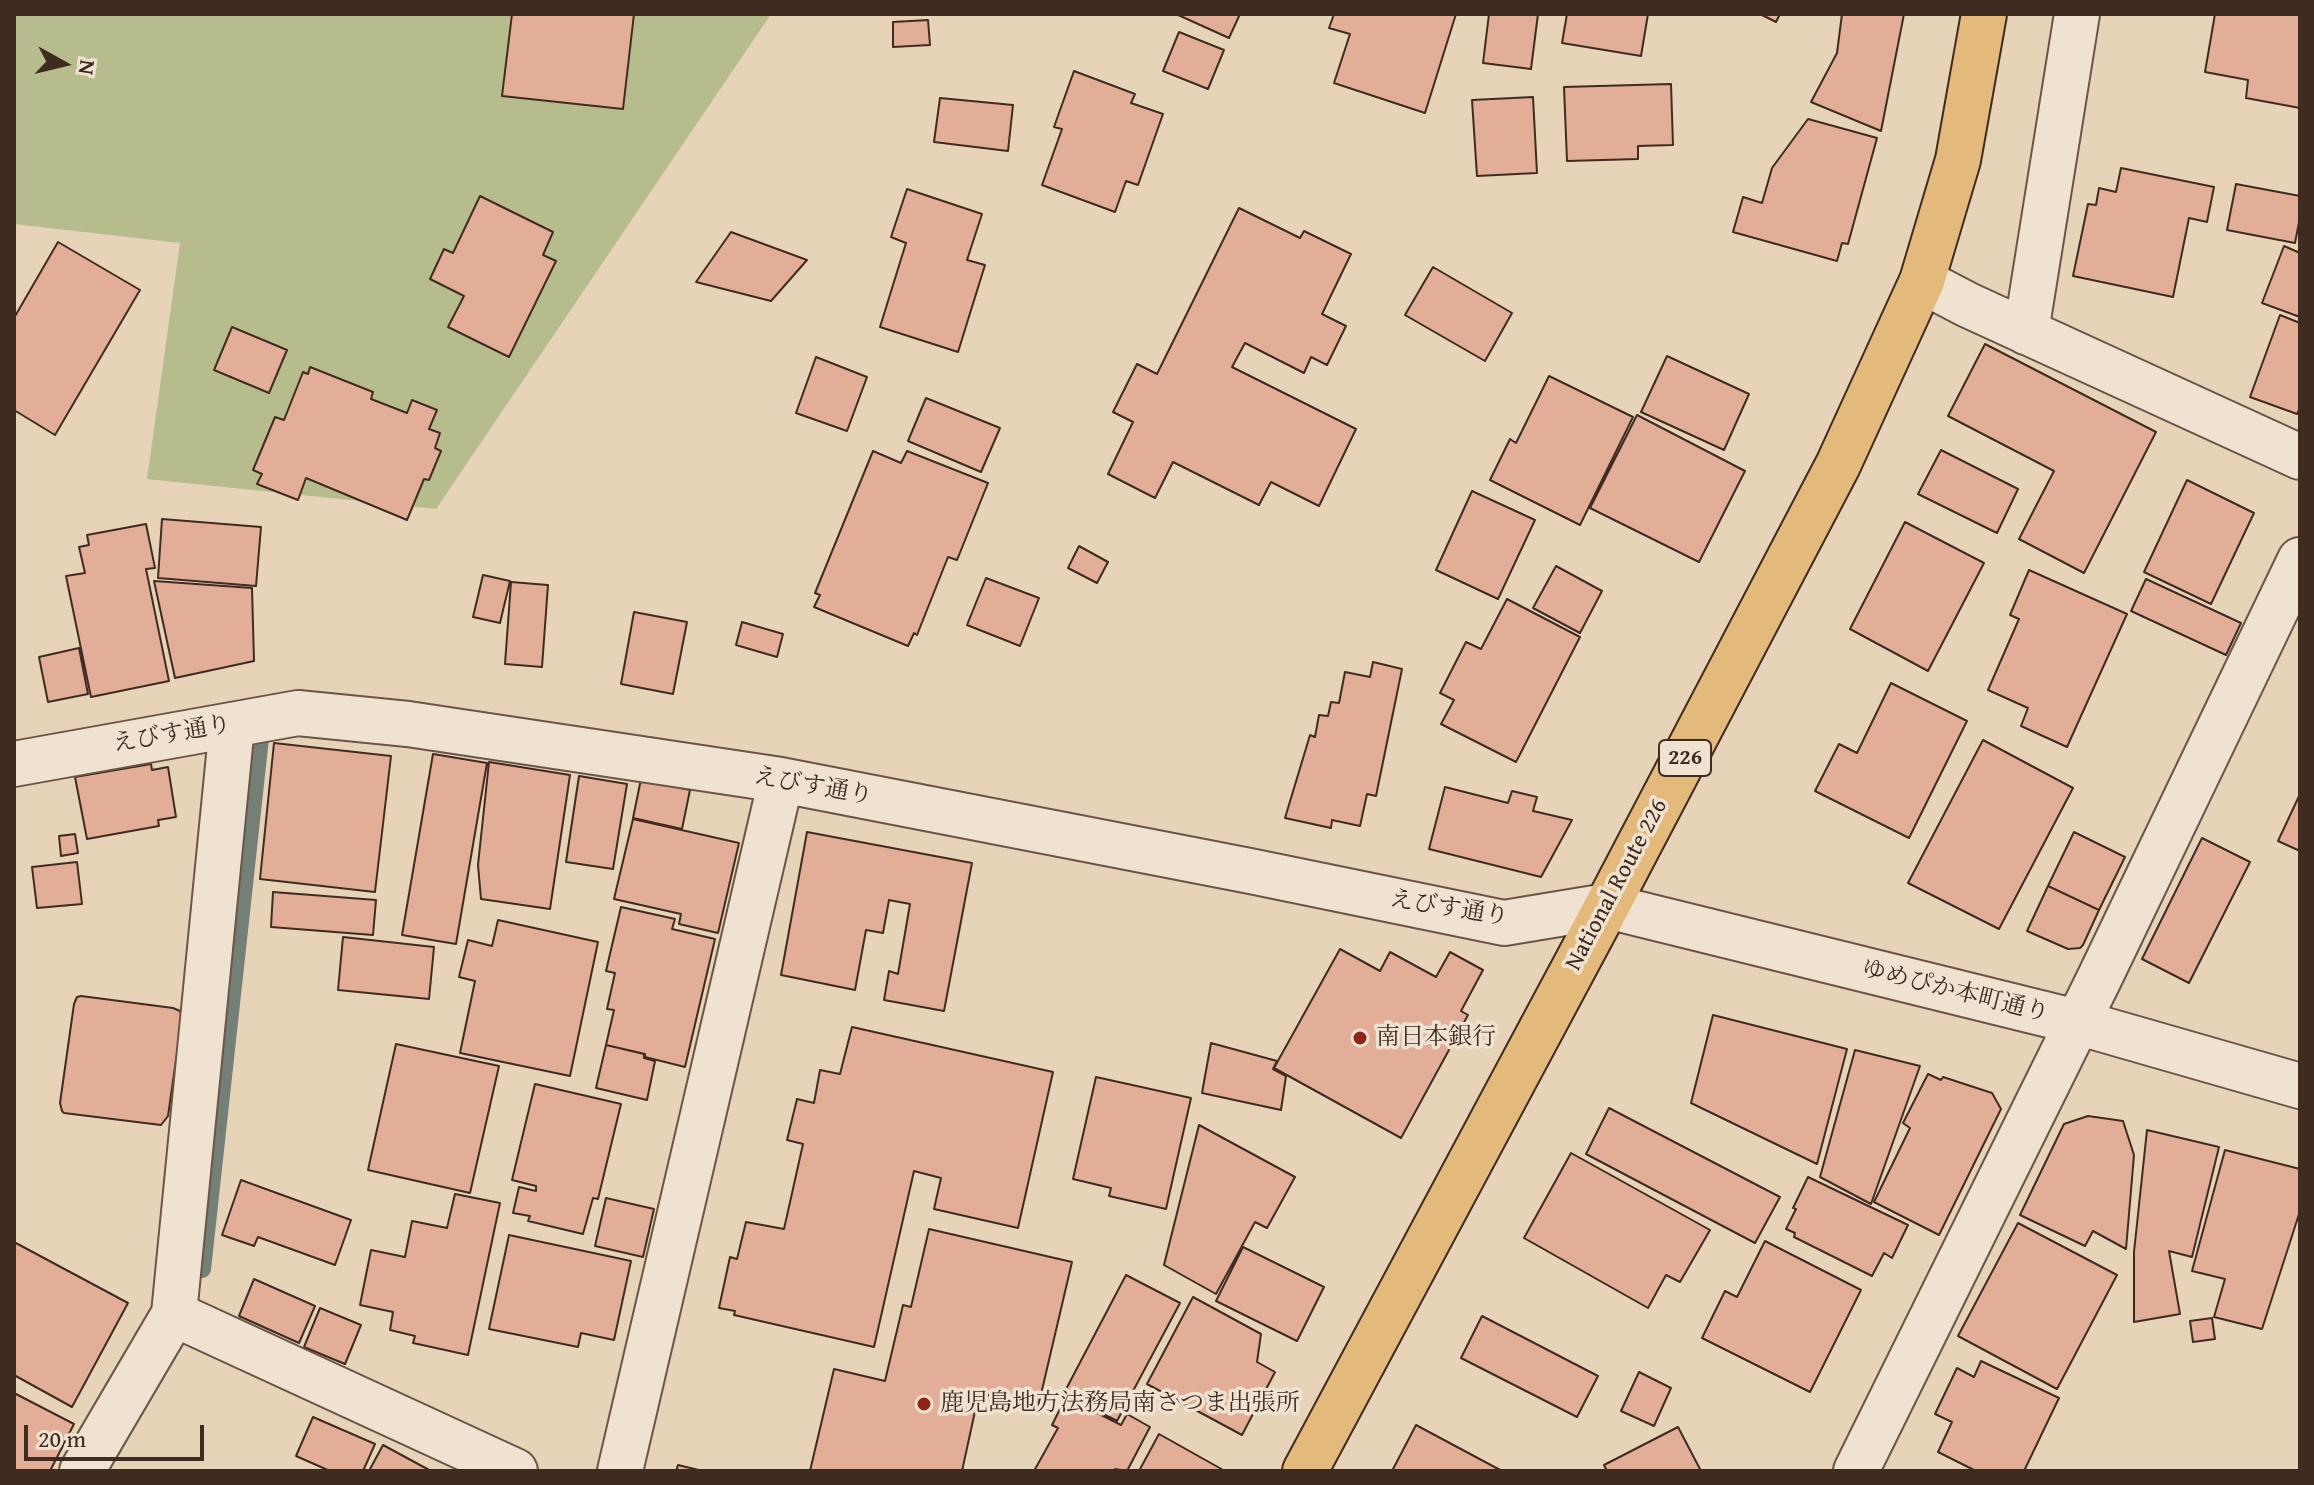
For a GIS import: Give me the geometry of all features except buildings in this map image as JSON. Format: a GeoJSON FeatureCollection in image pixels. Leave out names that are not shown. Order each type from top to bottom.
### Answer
{"type":"FeatureCollection","features":[{"type":"Feature","properties":{"kind":"highway","name":"National Route 226"},"geometry":{"type":"LineString","coordinates":[[1305,1471],[1838,465],[1922,281],[1958,160],[1984,14]]}},
{"type":"Feature","properties":{"kind":"street"},"geometry":{"type":"LineString","coordinates":[[2026,332],[2077,14]]}},
{"type":"Feature","properties":{"kind":"street"},"geometry":{"type":"LineString","coordinates":[[1922,281],[2300,457]]}},
{"type":"Feature","properties":{"kind":"street"},"geometry":{"type":"LineString","coordinates":[[1856,1471],[2300,560]]}},
{"type":"Feature","properties":{"kind":"street","name":"えびす通り"},"geometry":{"type":"LineString","coordinates":[[14,764],[298,713],[408,724],[781,780],[1504,923],[1607,906]]}},
{"type":"Feature","properties":{"kind":"street"},"geometry":{"type":"LineString","coordinates":[[82,1471],[174,1314],[232,725]]}},
{"type":"Feature","properties":{"kind":"street"},"geometry":{"type":"LineString","coordinates":[[620,1471],[781,780]]}},
{"type":"Feature","properties":{"kind":"street","name":"ゆめぴか本町通り"},"geometry":{"type":"LineString","coordinates":[[1607,906],[2077,1022],[2300,1086]]}},
{"type":"Feature","properties":{"kind":"street"},"geometry":{"type":"LineString","coordinates":[[174,1314],[515,1471]]}},
{"type":"Feature","properties":{"kind":"green space"},"geometry":{"type":"Polygon","coordinates":[[[14,14],[771,14],[436,509],[147,479],[180,243],[14,224],[14,14]]]}},
{"type":"Feature","properties":{"kind":"waterway"},"geometry":{"type":"LineString","coordinates":[[202,1269],[260,738]]}},
{"type":"Feature","properties":{"kind":"place","name":"南日本銀行"},"geometry":{"type":"Point","coordinates":[1360,1038]}},
{"type":"Feature","properties":{"kind":"place","name":"鹿児島地方法務局南さつま出張所"},"geometry":{"type":"Point","coordinates":[924,1404]}}]}
